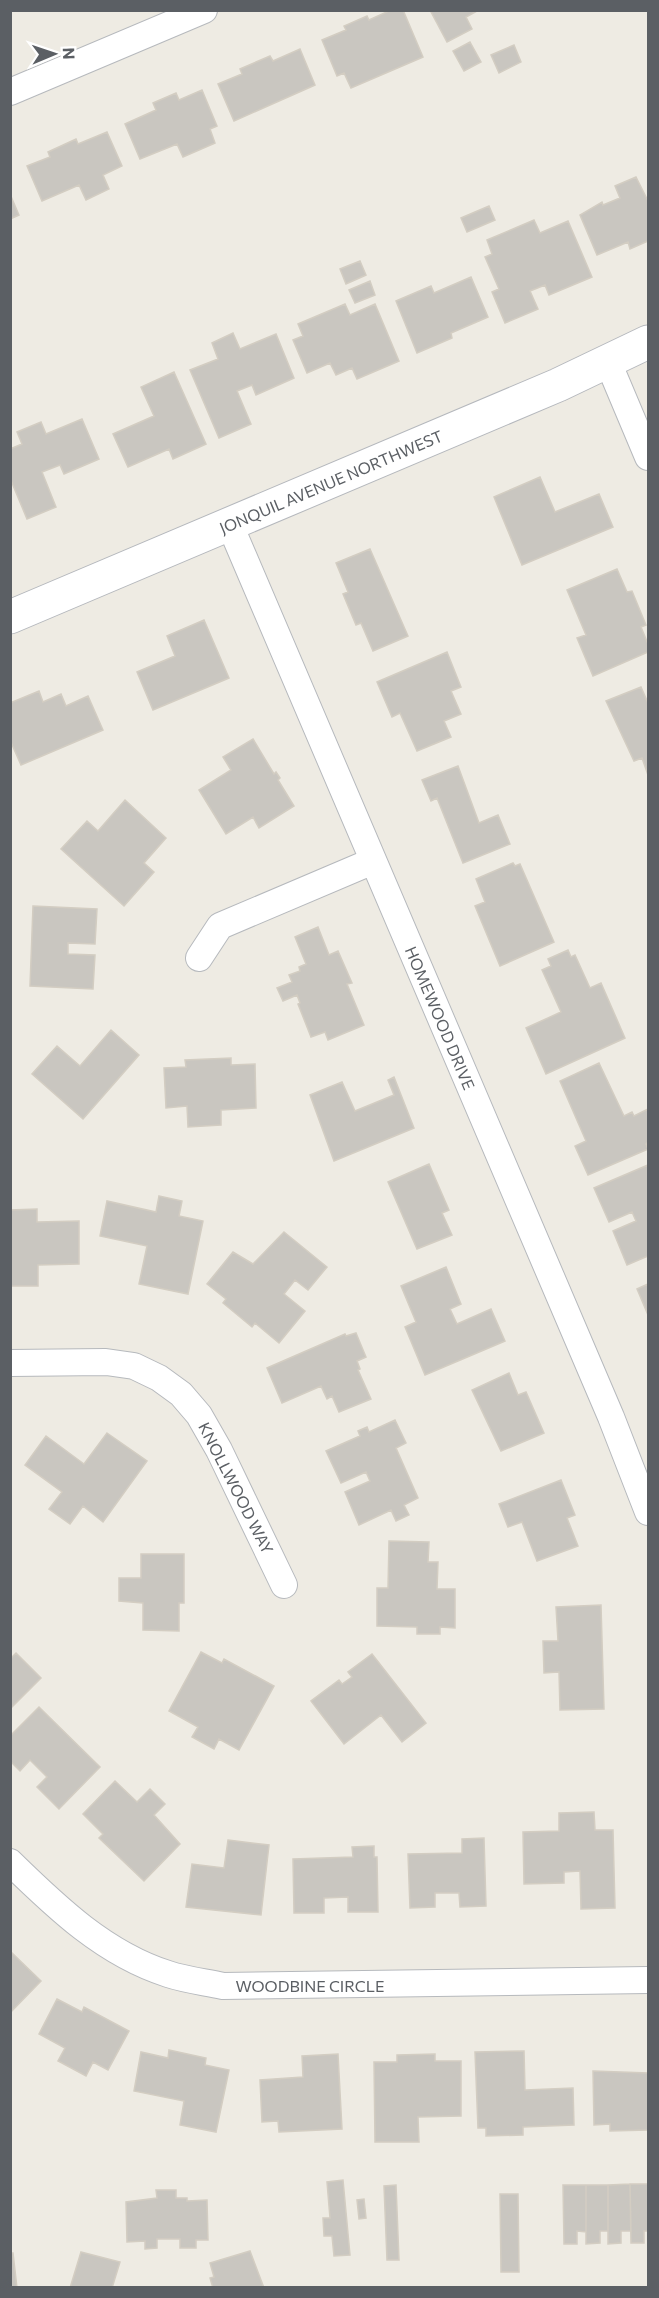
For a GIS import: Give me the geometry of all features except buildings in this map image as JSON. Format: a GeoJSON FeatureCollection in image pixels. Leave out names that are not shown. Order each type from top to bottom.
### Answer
{"type":"FeatureCollection","features":[{"type":"Feature","properties":{"kind":"street"},"geometry":{"type":"LineString","coordinates":[[10,92],[204,10]]}},
{"type":"Feature","properties":{"kind":"street","name":"JONQUIL AVENUE NORTHWEST"},"geometry":{"type":"LineString","coordinates":[[10,617],[230,525],[608,362],[648,342]]}},
{"type":"Feature","properties":{"kind":"street"},"geometry":{"type":"LineString","coordinates":[[608,362],[648,457]]}},
{"type":"Feature","properties":{"kind":"street","name":"HOMEWOOD DRIVE"},"geometry":{"type":"LineString","coordinates":[[230,525],[611,1417],[648,1512]]}},
{"type":"Feature","properties":{"kind":"street"},"geometry":{"type":"LineString","coordinates":[[199,958],[220,926],[373,861]]}},
{"type":"Feature","properties":{"kind":"street","name":"KNOLLWOOD WAY"},"geometry":{"type":"LineString","coordinates":[[10,1363],[106,1362],[134,1366],[159,1378],[181,1394],[199,1414],[219,1450],[284,1585]]}},
{"type":"Feature","properties":{"kind":"street","name":"WOODBINE CIRCLE"},"geometry":{"type":"LineString","coordinates":[[10,1862],[77,1924],[130,1958],[169,1974],[223,1986],[648,1980]]}}]}
